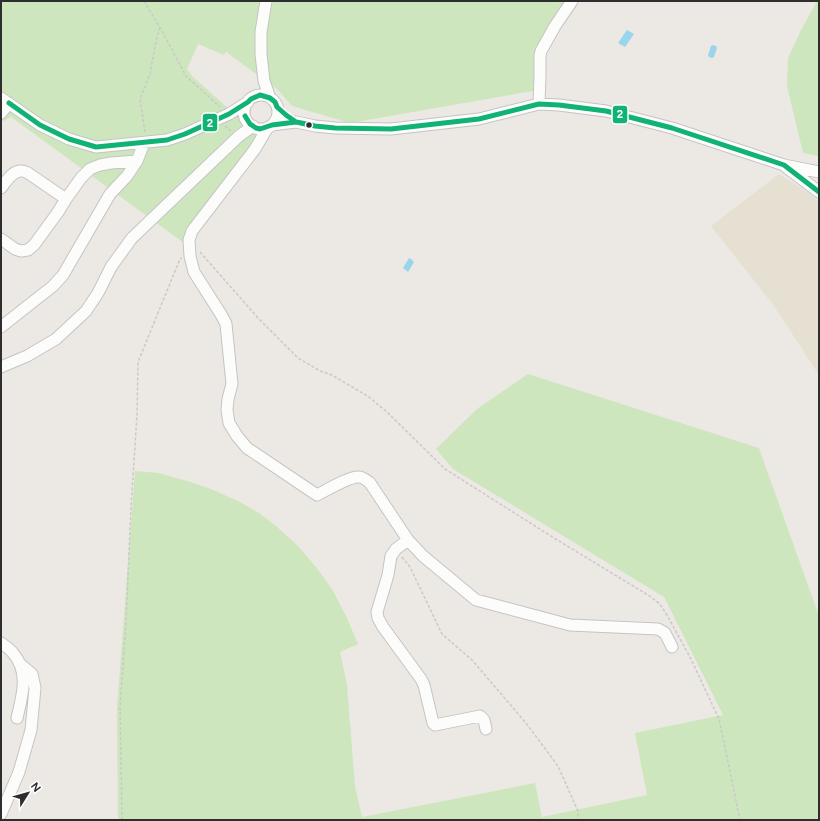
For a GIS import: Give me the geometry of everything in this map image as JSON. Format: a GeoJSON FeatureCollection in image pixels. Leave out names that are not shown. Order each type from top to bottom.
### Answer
{"type":"FeatureCollection","features":[{"type":"Feature","properties":{"kind":"street"},"geometry":{"type":"LineString","coordinates":[[266,1],[261,32],[261,54],[264,81],[269,100],[278,112],[278,117],[192,231],[190,240],[195,254],[194,272],[226,324],[232,384],[226,410],[229,423],[237,436],[247,448],[317,495],[358,476],[365,479],[370,483],[408,540],[424,556],[476,600],[570,625],[658,629],[665,633],[672,647]]}},
{"type":"Feature","properties":{"kind":"street"},"geometry":{"type":"LineString","coordinates":[[539,104],[541,51],[555,26],[572,1]]}},
{"type":"Feature","properties":{"kind":"street"},"geometry":{"type":"LineString","coordinates":[[1,113],[5,100],[40,125],[69,139],[96,147],[167,140],[185,134],[224,116],[248,102],[255,96],[269,100],[296,122]]}},
{"type":"Feature","properties":{"kind":"street"},"geometry":{"type":"LineString","coordinates":[[248,102],[244,111],[250,123],[259,134],[260,142]]}},
{"type":"Feature","properties":{"kind":"street"},"geometry":{"type":"LineString","coordinates":[[224,116],[250,123],[260,129],[296,122],[335,128],[391,129],[479,119],[539,104],[559,105],[606,111],[672,128],[784,165],[819,172]]}},
{"type":"Feature","properties":{"kind":"street"},"geometry":{"type":"LineString","coordinates":[[1,367],[27,356],[56,339],[86,312],[98,293],[111,267],[132,238],[239,136],[250,123]]}},
{"type":"Feature","properties":{"kind":"street"},"geometry":{"type":"LineString","coordinates":[[1,327],[53,286],[63,275],[110,194],[127,176],[137,161],[145,143]]}},
{"type":"Feature","properties":{"kind":"street"},"geometry":{"type":"LineString","coordinates":[[1,239],[15,250],[28,250],[34,245],[81,178],[90,169],[110,163],[137,161]]}},
{"type":"Feature","properties":{"kind":"street"},"geometry":{"type":"LineString","coordinates":[[784,165],[819,192]]}},
{"type":"Feature","properties":{"kind":"street"},"geometry":{"type":"LineString","coordinates":[[1,188],[10,176],[15,172],[22,171],[28,173],[66,199]]}},
{"type":"Feature","properties":{"kind":"street"},"geometry":{"type":"LineString","coordinates":[[408,540],[396,549],[391,556],[388,575],[377,612],[378,618],[424,685],[433,723],[435,724],[480,716],[484,720],[486,729]]}},
{"type":"Feature","properties":{"kind":"street"},"geometry":{"type":"LineString","coordinates":[[1,643],[13,652],[20,664],[23,677],[23,692],[17,718]]}},
{"type":"Feature","properties":{"kind":"street"},"geometry":{"type":"LineString","coordinates":[[1,814],[19,772],[31,730],[35,688],[32,674],[20,664]]}},
{"type":"Feature","properties":{"kind":"path"},"geometry":{"type":"LineString","coordinates":[[144,1],[160,27],[186,76],[224,116],[221,123],[239,136]]}},
{"type":"Feature","properties":{"kind":"path"},"geometry":{"type":"LineString","coordinates":[[145,143],[140,99],[150,74],[160,27]]}},
{"type":"Feature","properties":{"kind":"path"},"geometry":{"type":"LineString","coordinates":[[122,820],[120,708],[126,624],[138,362],[180,259],[195,254],[298,358],[320,371],[332,375],[369,397],[387,412],[445,468],[660,604],[691,659],[720,719],[740,820]]}},
{"type":"Feature","properties":{"kind":"path"},"geometry":{"type":"LineString","coordinates":[[396,549],[410,567],[442,634],[472,660],[526,723],[558,766],[578,811],[578,820]]}},
{"type":"Feature","properties":{"kind":"shaded area"},"geometry":{"type":"Polygon","coordinates":[[[779,174],[819,201],[819,375],[774,306],[711,226],[779,174]]]}},
{"type":"Feature","properties":{"kind":"green space"},"geometry":{"type":"Polygon","coordinates":[[[1,1],[576,1],[540,62],[533,91],[350,123],[292,106],[277,89],[226,52],[224,55],[198,44],[187,69],[192,76],[259,138],[184,243],[11,117],[3,121],[1,120],[1,1]]]}},
{"type":"Feature","properties":{"kind":"green space"},"geometry":{"type":"Polygon","coordinates":[[[817,1],[819,1],[819,156],[803,153],[787,86],[788,58],[817,1]]]}},
{"type":"Feature","properties":{"kind":"green space"},"geometry":{"type":"Polygon","coordinates":[[[528,374],[759,448],[819,616],[819,820],[118,820],[117,708],[135,471],[159,473],[211,489],[240,502],[259,513],[296,544],[316,567],[332,589],[358,644],[340,652],[347,685],[355,786],[362,817],[535,783],[542,817],[647,795],[635,733],[723,715],[664,597],[453,469],[436,449],[477,409],[528,374]]]}},
{"type":"Feature","properties":{"kind":"water"},"geometry":{"type":"Polygon","coordinates":[[[627,30],[634,34],[625,47],[618,43],[627,30]]]}},
{"type":"Feature","properties":{"kind":"water"},"geometry":{"type":"Polygon","coordinates":[[[713,45],[717,48],[714,57],[712,58],[708,55],[711,46],[713,45]]]}},
{"type":"Feature","properties":{"kind":"water"},"geometry":{"type":"Polygon","coordinates":[[[409,258],[414,262],[408,272],[403,268],[409,258]]]}},
{"type":"Feature","properties":{"kind":"transit line","name":"2"},"geometry":{"type":"LineString","coordinates":[[9,103],[40,125],[69,139],[96,147],[167,140],[185,134],[229,114],[251,99],[260,95],[270,98],[275,102],[277,107],[296,122],[335,128],[391,129],[479,119],[539,104],[559,105],[606,111],[672,128],[784,165],[819,192]]}},
{"type":"Feature","properties":{"kind":"transit line","name":"2"},"geometry":{"type":"LineString","coordinates":[[245,116],[250,124],[260,129],[272,125],[296,122],[312,125]]}}]}
